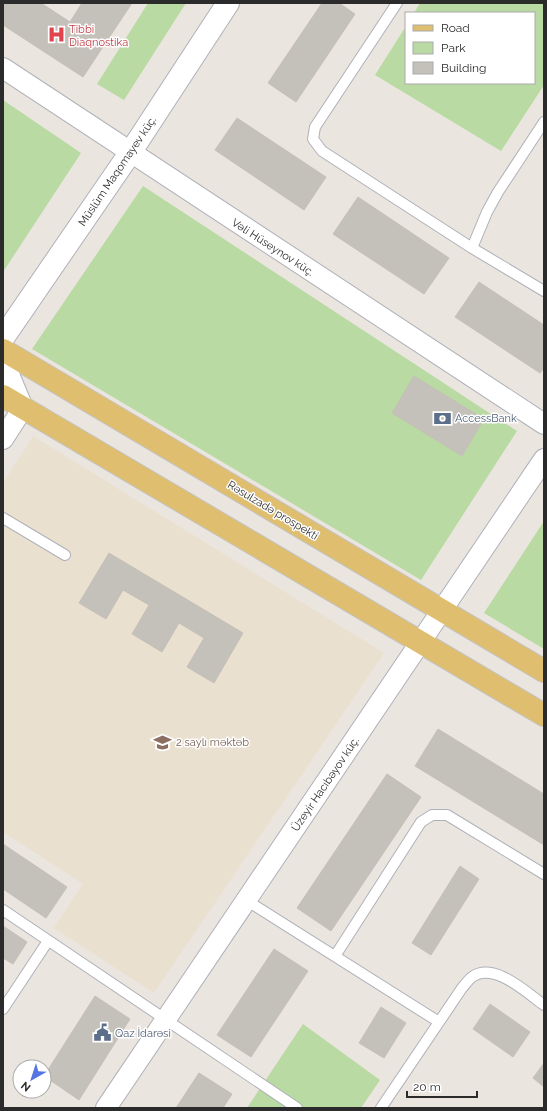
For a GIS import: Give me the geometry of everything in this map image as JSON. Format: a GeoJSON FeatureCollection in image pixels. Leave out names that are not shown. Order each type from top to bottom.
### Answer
{"type":"FeatureCollection","features":[{"type":"Feature","properties":{"kind":"main road","name":"Müslüm Maqomayev küç."},"geometry":{"type":"LineString","coordinates":[[3,338],[130,153],[228,3]]}},
{"type":"Feature","properties":{"kind":"main road","name":"Rəsulzadə prospekti"},"geometry":{"type":"LineString","coordinates":[[3,350],[544,671]]}},
{"type":"Feature","properties":{"kind":"main road"},"geometry":{"type":"LineString","coordinates":[[3,396],[544,715]]}},
{"type":"Feature","properties":{"kind":"street","name":"Vəli Hüseynov küç."},"geometry":{"type":"LineString","coordinates":[[3,68],[544,424]]}},
{"type":"Feature","properties":{"kind":"street"},"geometry":{"type":"LineString","coordinates":[[3,360],[23,408],[3,439]]}},
{"type":"Feature","properties":{"kind":"street","name":"Üzeyir Hacıbəyov küç."},"geometry":{"type":"LineString","coordinates":[[106,1108],[544,459]]}},
{"type":"Feature","properties":{"kind":"lane"},"geometry":{"type":"LineString","coordinates":[[397,3],[315,127],[313,139],[322,151],[472,248],[544,291]]}},
{"type":"Feature","properties":{"kind":"lane"},"geometry":{"type":"LineString","coordinates":[[472,248],[487,212],[498,192],[544,122]]}},
{"type":"Feature","properties":{"kind":"lane"},"geometry":{"type":"LineString","coordinates":[[3,518],[65,555]]}},
{"type":"Feature","properties":{"kind":"lane"},"geometry":{"type":"LineString","coordinates":[[334,956],[421,822],[432,815],[447,815],[544,874]]}},
{"type":"Feature","properties":{"kind":"lane"},"geometry":{"type":"LineString","coordinates":[[246,900],[438,1022]]}},
{"type":"Feature","properties":{"kind":"lane"},"geometry":{"type":"LineString","coordinates":[[3,910],[165,1021],[296,1108]]}},
{"type":"Feature","properties":{"kind":"lane"},"geometry":{"type":"LineString","coordinates":[[3,1009],[48,941]]}},
{"type":"Feature","properties":{"kind":"lane"},"geometry":{"type":"LineString","coordinates":[[381,1108],[438,1022],[465,984],[473,976],[486,972],[501,975],[544,1005]]}},
{"type":"Feature","properties":{"kind":"shaded area","name":"2 saylı məktəb"},"geometry":{"type":"Polygon","coordinates":[[[33,436],[384,653],[154,993],[54,928],[83,884],[3,832],[3,483],[33,436]]]}},
{"type":"Feature","properties":{"kind":"green space"},"geometry":{"type":"Polygon","coordinates":[[[148,3],[186,3],[124,100],[97,84],[148,3]]]}},
{"type":"Feature","properties":{"kind":"green space"},"geometry":{"type":"Polygon","coordinates":[[[420,3],[544,3],[544,85],[501,151],[375,75],[405,28],[405,84],[535,84],[535,12],[415,12],[420,3]]]}},
{"type":"Feature","properties":{"kind":"green space"},"geometry":{"type":"Polygon","coordinates":[[[3,100],[81,153],[3,272],[3,100]]]}},
{"type":"Feature","properties":{"kind":"green space"},"geometry":{"type":"Polygon","coordinates":[[[143,186],[517,431],[421,580],[32,349],[143,186]]]}},
{"type":"Feature","properties":{"kind":"green space"},"geometry":{"type":"Polygon","coordinates":[[[544,521],[544,649],[484,613],[544,521]]]}},
{"type":"Feature","properties":{"kind":"green space"},"geometry":{"type":"Polygon","coordinates":[[[303,1024],[380,1080],[361,1108],[247,1108],[303,1024]]]}},
{"type":"Feature","properties":{"kind":"building"},"geometry":{"type":"Polygon","coordinates":[[[3,3],[41,3],[70,22],[83,77],[3,25],[3,3]]]}},
{"type":"Feature","properties":{"kind":"building"},"geometry":{"type":"Polygon","coordinates":[[[82,3],[132,3],[83,77],[70,22],[82,3]]]}},
{"type":"Feature","properties":{"kind":"building"},"geometry":{"type":"Polygon","coordinates":[[[322,3],[339,3],[355,14],[296,102],[268,83],[322,3]]]}},
{"type":"Feature","properties":{"kind":"building"},"geometry":{"type":"Polygon","coordinates":[[[237,118],[326,177],[304,210],[215,150],[237,118]]]}},
{"type":"Feature","properties":{"kind":"building"},"geometry":{"type":"Polygon","coordinates":[[[358,197],[449,258],[424,294],[333,234],[358,197]]]}},
{"type":"Feature","properties":{"kind":"building"},"geometry":{"type":"Polygon","coordinates":[[[479,282],[544,325],[544,368],[540,373],[455,317],[479,282]]]}},
{"type":"Feature","properties":{"kind":"building"},"geometry":{"type":"Polygon","coordinates":[[[414,376],[484,419],[462,456],[392,413],[414,376]]]}},
{"type":"Feature","properties":{"kind":"building"},"geometry":{"type":"Polygon","coordinates":[[[109,553],[243,633],[214,683],[187,667],[204,638],[179,623],[162,652],[132,634],[149,605],[123,590],[106,619],[79,603],[109,553]]]}},
{"type":"Feature","properties":{"kind":"building"},"geometry":{"type":"Polygon","coordinates":[[[438,729],[544,794],[544,845],[415,766],[438,729]]]}},
{"type":"Feature","properties":{"kind":"building"},"geometry":{"type":"Polygon","coordinates":[[[387,774],[421,797],[331,931],[297,908],[387,774]]]}},
{"type":"Feature","properties":{"kind":"building"},"geometry":{"type":"Polygon","coordinates":[[[3,844],[67,887],[46,918],[3,889],[3,844]]]}},
{"type":"Feature","properties":{"kind":"building"},"geometry":{"type":"Polygon","coordinates":[[[460,866],[479,879],[431,955],[412,943],[460,866]]]}},
{"type":"Feature","properties":{"kind":"building"},"geometry":{"type":"Polygon","coordinates":[[[3,926],[27,942],[13,964],[3,958],[3,926]]]}},
{"type":"Feature","properties":{"kind":"building"},"geometry":{"type":"Polygon","coordinates":[[[274,949],[308,971],[251,1057],[217,1035],[274,949]]]}},
{"type":"Feature","properties":{"kind":"building"},"geometry":{"type":"Polygon","coordinates":[[[95,996],[130,1019],[79,1100],[52,1081],[52,1063],[95,996]]]}},
{"type":"Feature","properties":{"kind":"building"},"geometry":{"type":"Polygon","coordinates":[[[490,1004],[530,1032],[513,1057],[473,1029],[490,1004]]]}},
{"type":"Feature","properties":{"kind":"building"},"geometry":{"type":"Polygon","coordinates":[[[381,1007],[406,1023],[384,1058],[359,1043],[381,1007]]]}},
{"type":"Feature","properties":{"kind":"building"},"geometry":{"type":"Polygon","coordinates":[[[544,1063],[544,1087],[533,1078],[544,1063]]]}},
{"type":"Feature","properties":{"kind":"building"},"geometry":{"type":"Polygon","coordinates":[[[199,1073],[232,1094],[223,1108],[176,1108],[199,1073]]]}},
{"type":"Feature","properties":{"kind":"place","name":"Tibbi Diaqnostika"},"geometry":{"type":"Point","coordinates":[56,35]}},
{"type":"Feature","properties":{"kind":"place","name":"AccessBank"},"geometry":{"type":"Point","coordinates":[442,418]}},
{"type":"Feature","properties":{"kind":"place","name":"2 saylı məktəb"},"geometry":{"type":"Point","coordinates":[163,742]}},
{"type":"Feature","properties":{"kind":"place","name":"Qaz İdarəsi"},"geometry":{"type":"Point","coordinates":[102,1033]}}]}
